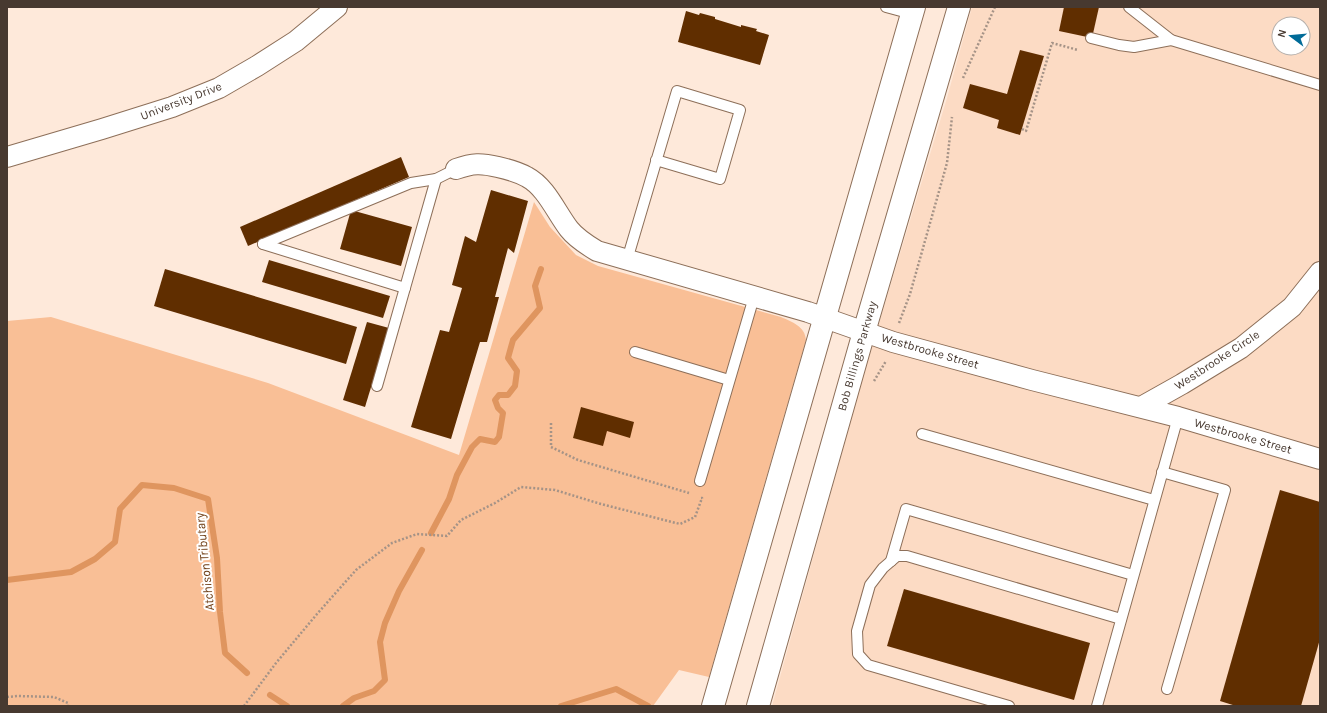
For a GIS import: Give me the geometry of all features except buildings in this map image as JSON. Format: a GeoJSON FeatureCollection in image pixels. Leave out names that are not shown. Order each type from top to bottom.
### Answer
{"type":"FeatureCollection","features":[{"type":"Feature","properties":{"kind":"main road","name":"Bob Billings Parkway"},"geometry":{"type":"LineString","coordinates":[[758,706],[864,332],[959,7]]}},
{"type":"Feature","properties":{"kind":"main road"},"geometry":{"type":"LineString","coordinates":[[714,706],[913,11]]}},
{"type":"Feature","properties":{"kind":"street","name":"University Drive"},"geometry":{"type":"LineString","coordinates":[[7,157],[165,110],[219,88],[296,41],[337,7]]}},
{"type":"Feature","properties":{"kind":"street","name":"Westbrooke Street"},"geometry":{"type":"LineString","coordinates":[[456,169],[468,165],[482,164],[507,169],[527,177],[539,187],[570,230],[585,244],[597,251],[825,318],[900,344],[1178,417],[1320,459]]}},
{"type":"Feature","properties":{"kind":"street","name":"Westbrooke Circle"},"geometry":{"type":"LineString","coordinates":[[1141,407],[1241,348],[1292,307],[1320,272]]}},
{"type":"Feature","properties":{"kind":"lane"},"geometry":{"type":"LineString","coordinates":[[886,7],[913,11]]}},
{"type":"Feature","properties":{"kind":"lane"},"geometry":{"type":"LineString","coordinates":[[1129,7],[1171,40],[1320,85]]}},
{"type":"Feature","properties":{"kind":"lane"},"geometry":{"type":"LineString","coordinates":[[1091,38],[1134,47],[1171,40]]}},
{"type":"Feature","properties":{"kind":"lane"},"geometry":{"type":"LineString","coordinates":[[627,260],[656,160],[677,91],[740,110],[720,179],[656,160]]}},
{"type":"Feature","properties":{"kind":"lane"},"geometry":{"type":"LineString","coordinates":[[405,288],[264,244],[411,183],[436,179],[456,169]]}},
{"type":"Feature","properties":{"kind":"lane"},"geometry":{"type":"LineString","coordinates":[[377,386],[436,179]]}},
{"type":"Feature","properties":{"kind":"lane"},"geometry":{"type":"LineString","coordinates":[[700,481],[754,297]]}},
{"type":"Feature","properties":{"kind":"lane"},"geometry":{"type":"LineString","coordinates":[[635,352],[730,380]]}},
{"type":"Feature","properties":{"kind":"lane"},"geometry":{"type":"LineString","coordinates":[[1097,706],[1178,417]]}},
{"type":"Feature","properties":{"kind":"lane"},"geometry":{"type":"LineString","coordinates":[[922,434],[1154,500]]}},
{"type":"Feature","properties":{"kind":"lane"},"geometry":{"type":"LineString","coordinates":[[1162,472],[1225,490],[1167,690]]}},
{"type":"Feature","properties":{"kind":"lane"},"geometry":{"type":"LineString","coordinates":[[891,561],[906,509],[1133,575]]}},
{"type":"Feature","properties":{"kind":"lane"},"geometry":{"type":"LineString","coordinates":[[1009,706],[868,665],[858,654],[856,631],[870,585],[883,568],[897,556],[907,556],[1121,619]]}},
{"type":"Feature","properties":{"kind":"path"},"geometry":{"type":"LineString","coordinates":[[1022,129],[1026,131],[1052,43],[1078,50]]}},
{"type":"Feature","properties":{"kind":"path"},"geometry":{"type":"LineString","coordinates":[[551,423],[551,447],[578,460],[691,494]]}},
{"type":"Feature","properties":{"kind":"path"},"geometry":{"type":"LineString","coordinates":[[244,706],[276,663],[356,570],[392,543],[417,534],[447,536],[461,520],[495,503],[521,487],[555,490],[601,504],[680,524],[695,517],[702,498],[696,496]]}},
{"type":"Feature","properties":{"kind":"path"},"geometry":{"type":"LineString","coordinates":[[7,697],[54,697],[68,703],[68,706]]}},
{"type":"Feature","properties":{"kind":"shaded area"},"geometry":{"type":"Polygon","coordinates":[[[972,7],[1320,7],[1320,706],[772,706],[864,373],[947,98],[972,7]]]}},
{"type":"Feature","properties":{"kind":"shaded area"},"geometry":{"type":"Polygon","coordinates":[[[534,202],[550,227],[576,255],[598,266],[781,317],[801,328],[805,335],[806,340],[709,677],[679,670],[653,706],[7,706],[7,321],[51,317],[268,383],[459,455],[534,202]]]}},
{"type":"Feature","properties":{"kind":"waterway"},"geometry":{"type":"LineString","coordinates":[[431,533],[449,499],[457,475],[472,447],[480,439],[495,442],[499,437],[503,413],[498,408],[495,400],[499,395],[508,395],[515,386],[517,371],[508,358],[513,340],[540,308],[535,286],[541,269]]}},
{"type":"Feature","properties":{"kind":"waterway","name":"Atchison Tributary"},"geometry":{"type":"LineString","coordinates":[[7,580],[71,572],[95,559],[115,542],[120,509],[142,485],[174,488],[208,499],[217,558],[220,612],[225,653],[247,673]]}},
{"type":"Feature","properties":{"kind":"waterway"},"geometry":{"type":"LineString","coordinates":[[343,706],[354,698],[374,691],[385,680],[380,642],[385,623],[399,591],[422,550]]}},
{"type":"Feature","properties":{"kind":"waterway","name":"Atchison Tributary"},"geometry":{"type":"LineString","coordinates":[[561,706],[616,689],[648,706]]}},
{"type":"Feature","properties":{"kind":"waterway","name":"Atchison Tributary"},"geometry":{"type":"LineString","coordinates":[[270,695],[287,706]]}}]}
